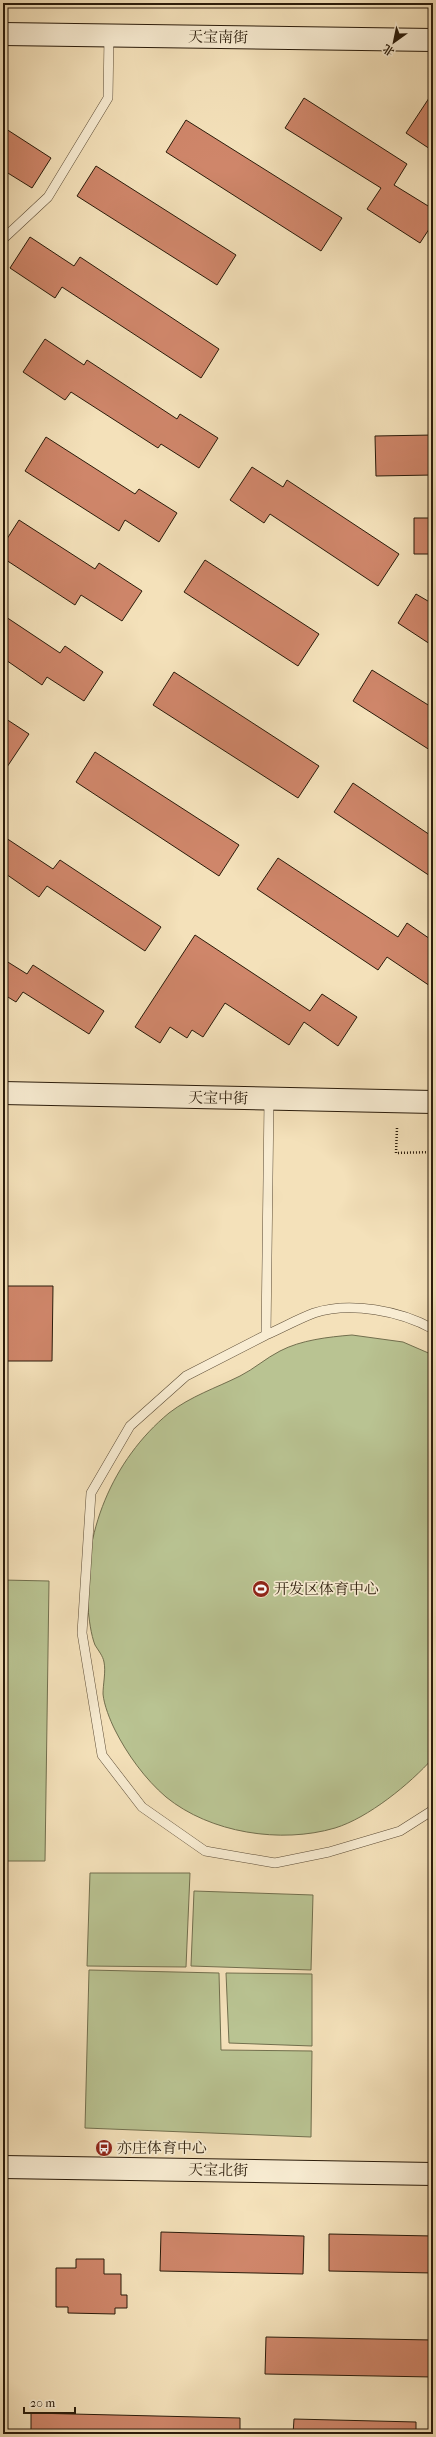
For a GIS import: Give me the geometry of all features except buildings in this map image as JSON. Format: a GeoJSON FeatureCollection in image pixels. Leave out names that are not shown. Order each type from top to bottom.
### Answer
{"type":"FeatureCollection","features":[{"type":"Feature","properties":{"kind":"street","name":"天宝南街"},"geometry":{"type":"LineString","coordinates":[[3,34],[433,40]]}},
{"type":"Feature","properties":{"kind":"street","name":"天宝中街"},"geometry":{"type":"LineString","coordinates":[[3,1093],[433,1102]]}},
{"type":"Feature","properties":{"kind":"street","name":"天宝北街"},"geometry":{"type":"LineString","coordinates":[[3,2167],[433,2174]]}},
{"type":"Feature","properties":{"kind":"lane"},"geometry":{"type":"LineString","coordinates":[[3,238],[48,197],[108,98],[109,35]]}},
{"type":"Feature","properties":{"kind":"lane"},"geometry":{"type":"LineString","coordinates":[[266,1335],[269,1099]]}},
{"type":"Feature","properties":{"kind":"lane"},"geometry":{"type":"LineString","coordinates":[[433,1329],[415,1319],[362,1307],[315,1313],[266,1335],[186,1376],[130,1426],[91,1493],[82,1634],[102,1755],[142,1807],[205,1851],[276,1863],[330,1852],[400,1830],[433,1810]]}},
{"type":"Feature","properties":{"kind":"path"},"geometry":{"type":"LineString","coordinates":[[397,1128],[396,1153],[433,1152]]}},
{"type":"Feature","properties":{"kind":"green space","name":"开发区体育中心"},"geometry":{"type":"Polygon","coordinates":[[[352,1335],[403,1342],[433,1355],[433,1758],[401,1789],[388,1799],[361,1816],[335,1828],[314,1833],[269,1835],[225,1827],[203,1819],[184,1809],[158,1790],[131,1757],[111,1722],[103,1694],[105,1666],[102,1655],[95,1645],[90,1627],[88,1608],[87,1580],[90,1553],[96,1526],[105,1500],[131,1453],[149,1432],[177,1407],[245,1373],[288,1347],[315,1340],[352,1335]]]}},
{"type":"Feature","properties":{"kind":"green space"},"geometry":{"type":"Polygon","coordinates":[[[3,1580],[49,1581],[45,1861],[3,1861],[3,1580]]]}},
{"type":"Feature","properties":{"kind":"green space"},"geometry":{"type":"Polygon","coordinates":[[[90,1873],[190,1873],[186,1967],[87,1966],[90,1873]]]}},
{"type":"Feature","properties":{"kind":"green space"},"geometry":{"type":"Polygon","coordinates":[[[194,1891],[313,1895],[311,1970],[191,1966],[194,1891]]]}},
{"type":"Feature","properties":{"kind":"green space"},"geometry":{"type":"Polygon","coordinates":[[[89,1970],[219,1973],[221,2050],[312,2051],[311,2137],[85,2128],[89,1970]]]}},
{"type":"Feature","properties":{"kind":"green space"},"geometry":{"type":"Polygon","coordinates":[[[226,1973],[312,1974],[312,2046],[229,2043],[226,1973]]]}},
{"type":"Feature","properties":{"kind":"place","name":"开发区体育中心"},"geometry":{"type":"Point","coordinates":[261,1589]}},
{"type":"Feature","properties":{"kind":"place","name":"亦庄体育中心"},"geometry":{"type":"Point","coordinates":[104,2148]}}]}
